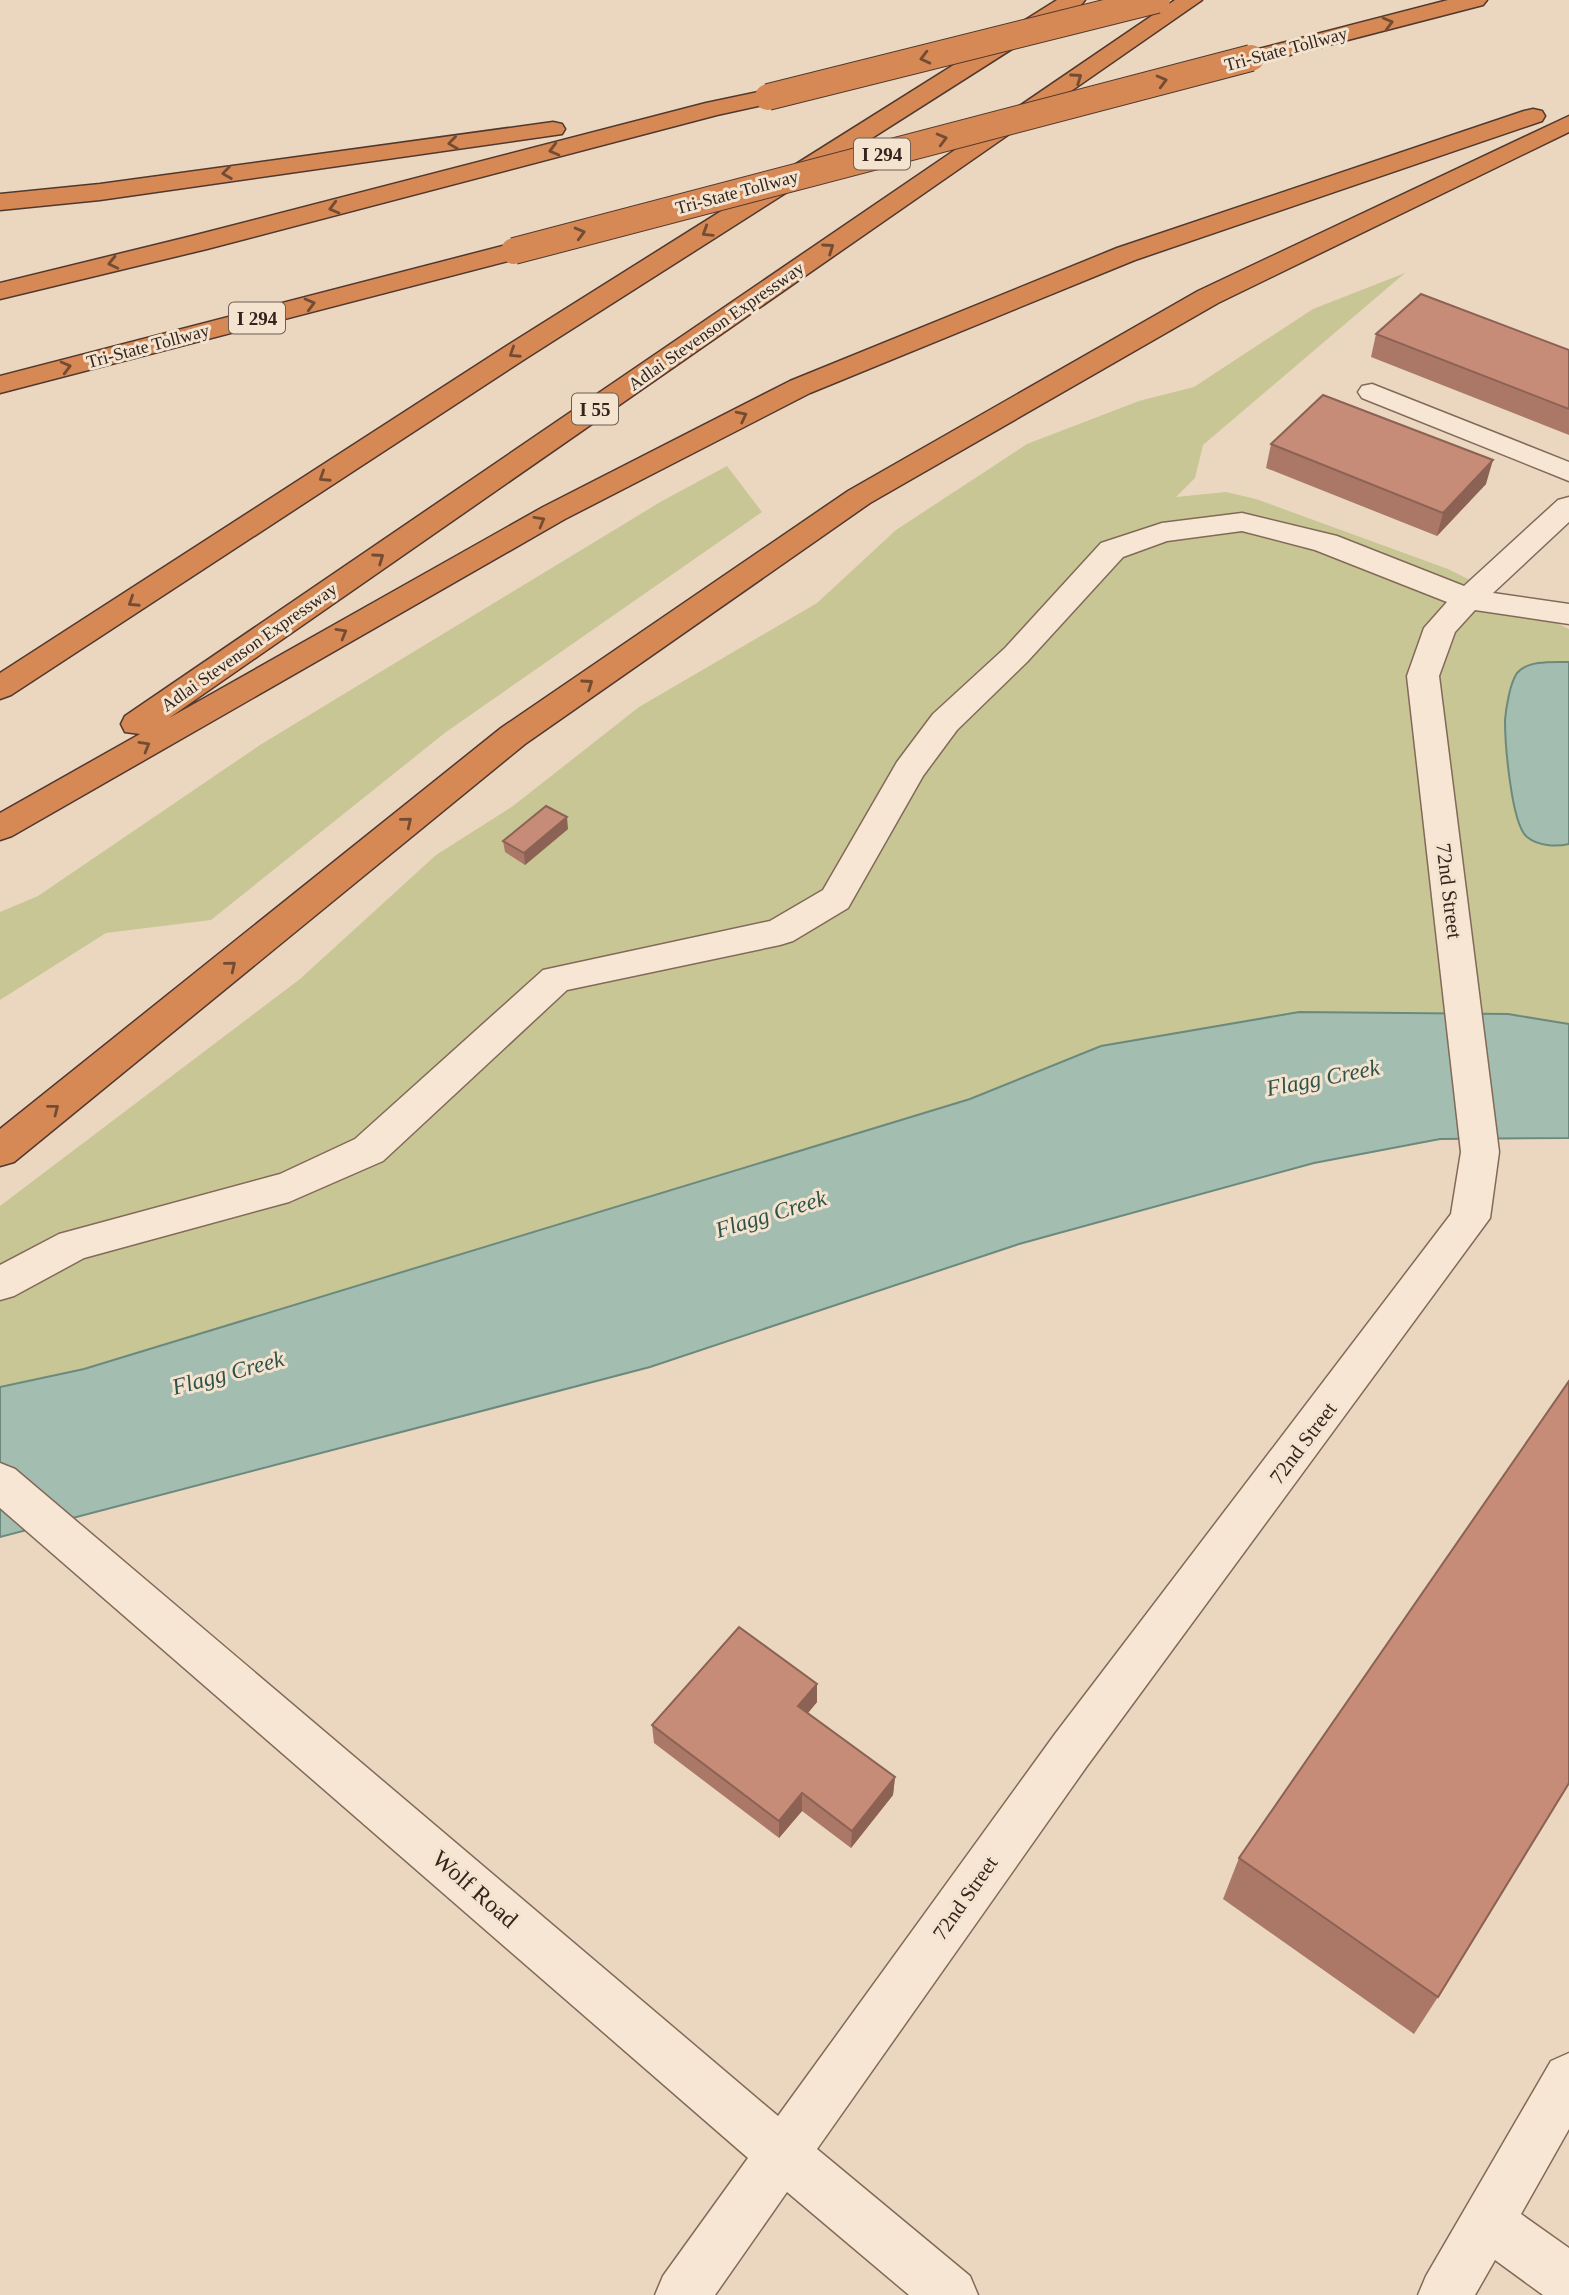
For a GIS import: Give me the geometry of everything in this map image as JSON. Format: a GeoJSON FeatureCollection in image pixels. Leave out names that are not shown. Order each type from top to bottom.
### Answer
{"type":"FeatureCollection","features":[{"type":"Feature","properties":{"kind":"highway"},"geometry":{"type":"LineString","coordinates":[[889,117],[1035,0]]}},
{"type":"Feature","properties":{"kind":"highway"},"geometry":{"type":"LineString","coordinates":[[0,688],[518,351],[1073,0]]}},
{"type":"Feature","properties":{"kind":"highway"},"geometry":{"type":"LineString","coordinates":[[0,290],[212,240],[715,108],[1157,0]]}},
{"type":"Feature","properties":{"kind":"highway","name":"Adlai Stevenson Expressway"},"geometry":{"type":"LineString","coordinates":[[0,818],[1190,0]]}},
{"type":"Feature","properties":{"kind":"highway","name":"Tri-State Tollway"},"geometry":{"type":"LineString","coordinates":[[0,384],[1475,0]]}},
{"type":"Feature","properties":{"kind":"highway"},"geometry":{"type":"LineString","coordinates":[[0,828],[554,513],[800,387],[1126,254],[1569,104]]}},
{"type":"Feature","properties":{"kind":"highway"},"geometry":{"type":"LineString","coordinates":[[0,202],[100,192],[715,108]]}},
{"type":"Feature","properties":{"kind":"highway"},"geometry":{"type":"LineString","coordinates":[[0,1151],[513,736],[859,497],[1208,297],[1569,123]]}},
{"type":"Feature","properties":{"kind":"street"},"geometry":{"type":"LineString","coordinates":[[1371,392],[1569,472]]}},
{"type":"Feature","properties":{"kind":"street","name":"72nd Street"},"geometry":{"type":"LineString","coordinates":[[682,2295],[1071,1750],[1470,1218],[1480,1152],[1423,676],[1440,628],[1468,598],[1569,506]]}},
{"type":"Feature","properties":{"kind":"street"},"geometry":{"type":"LineString","coordinates":[[0,1284],[73,1245],[289,1187],[369,1150],[556,979],[780,932],[836,899],[909,770],[945,722],[1016,655],[1112,550],[1162,532],[1242,522],[1326,542],[1468,598],[1569,614]]}},
{"type":"Feature","properties":{"kind":"street","name":"Wolf Road"},"geometry":{"type":"LineString","coordinates":[[0,1482],[168,1623],[782,2155],[951,2295]]}},
{"type":"Feature","properties":{"kind":"street"},"geometry":{"type":"LineString","coordinates":[[1445,2295],[1569,2079]]}},
{"type":"Feature","properties":{"kind":"street"},"geometry":{"type":"LineString","coordinates":[[1487,2222],[1569,2281]]}},
{"type":"Feature","properties":{"kind":"shaded area"},"geometry":{"type":"Polygon","coordinates":[[[1405,273],[1203,445],[1195,478],[1176,497],[1226,492],[1256,499],[1448,569],[1569,629],[1569,1024],[1508,1014],[1299,1012],[1101,1046],[970,1099],[84,1369],[0,1387],[0,1206],[300,979],[436,855],[513,806],[639,707],[817,603],[896,530],[1027,444],[1139,401],[1194,387],[1313,309],[1405,273]]]}},
{"type":"Feature","properties":{"kind":"shaded area"},"geometry":{"type":"Polygon","coordinates":[[[727,466],[762,512],[446,732],[211,920],[106,933],[0,1000],[0,912],[38,896],[260,745],[662,501],[727,466]]]}},
{"type":"Feature","properties":{"kind":"water"},"geometry":{"type":"Polygon","coordinates":[[[1569,662],[1569,844],[1547,845],[1527,837],[1521,829],[1513,800],[1508,763],[1506,715],[1512,683],[1517,673],[1528,666],[1541,663],[1569,662]]]}},
{"type":"Feature","properties":{"kind":"water","name":"Flagg Creek"},"geometry":{"type":"Polygon","coordinates":[[[1299,1012],[1508,1014],[1569,1024],[1569,1138],[1440,1139],[1314,1163],[1019,1244],[650,1367],[0,1537],[0,1387],[84,1369],[970,1099],[1101,1046],[1299,1012]]]}},
{"type":"Feature","properties":{"kind":"building"},"geometry":{"type":"Polygon","coordinates":[[[1421,294],[1569,350],[1569,409],[1376,334],[1421,294]]]}},
{"type":"Feature","properties":{"kind":"building"},"geometry":{"type":"Polygon","coordinates":[[[1323,395],[1493,460],[1443,513],[1271,444],[1323,395]]]}},
{"type":"Feature","properties":{"kind":"building"},"geometry":{"type":"Polygon","coordinates":[[[546,806],[567,817],[524,853],[503,841],[546,806]]]}},
{"type":"Feature","properties":{"kind":"building"},"geometry":{"type":"Polygon","coordinates":[[[1569,1381],[1569,1783],[1438,1997],[1239,1858],[1569,1381]]]}},
{"type":"Feature","properties":{"kind":"building"},"geometry":{"type":"Polygon","coordinates":[[[739,1627],[817,1684],[798,1706],[895,1777],[852,1831],[802,1793],[779,1821],[652,1725],[739,1627]]]}}]}
